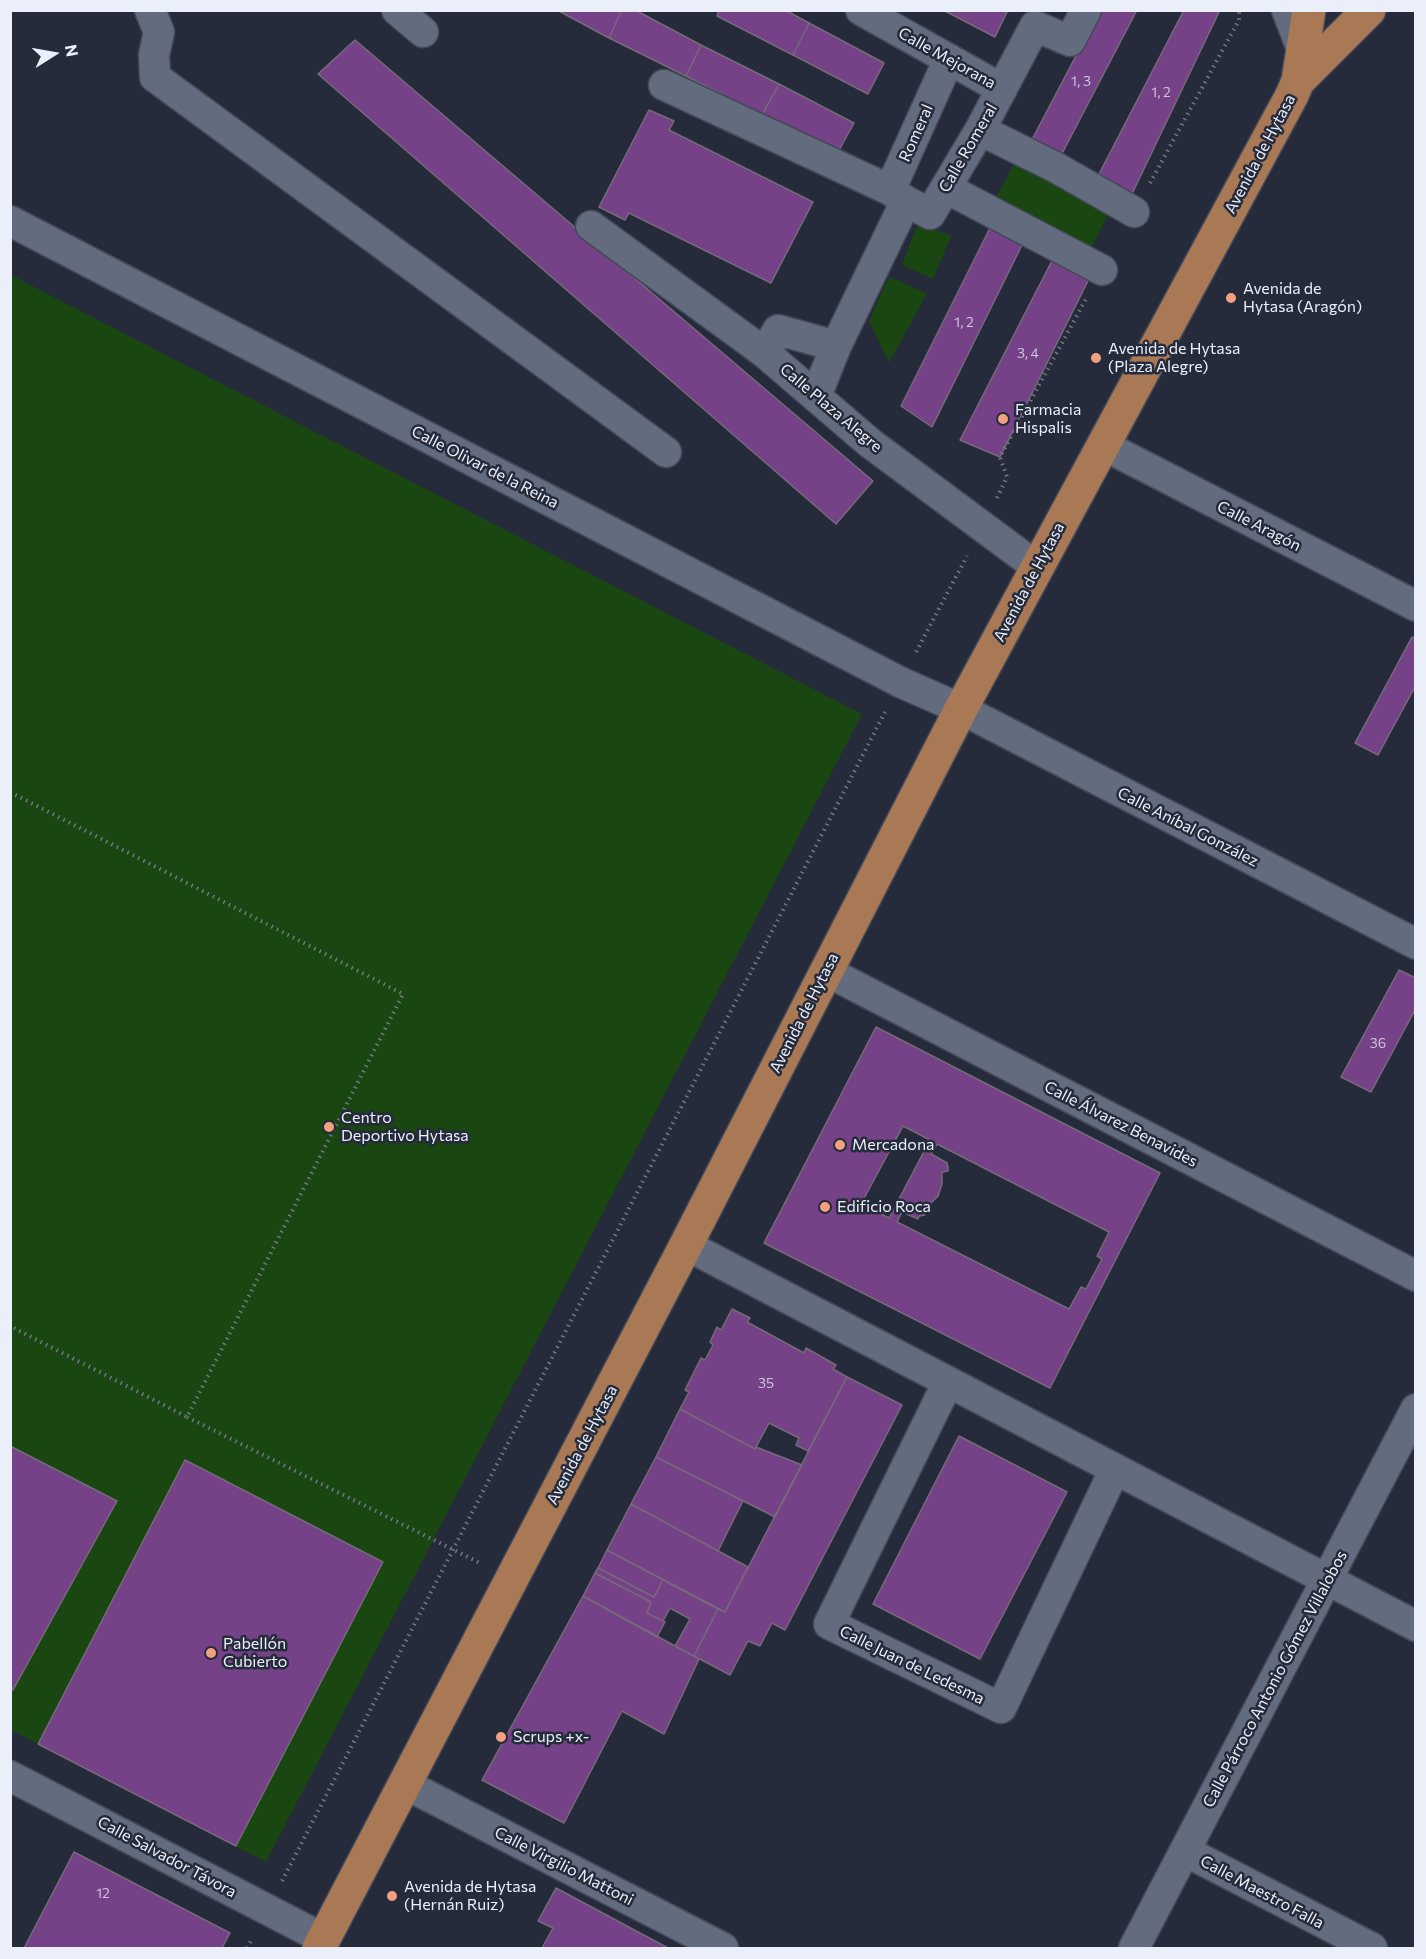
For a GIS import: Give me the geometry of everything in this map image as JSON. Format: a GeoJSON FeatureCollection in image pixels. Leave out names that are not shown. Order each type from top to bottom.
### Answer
{"type":"FeatureCollection","features":[{"type":"Feature","properties":{"kind":"main road"},"geometry":{"type":"LineString","coordinates":[[1301,66],[1309,10]]}},
{"type":"Feature","properties":{"kind":"main road"},"geometry":{"type":"LineString","coordinates":[[1301,66],[1369,10]]}},
{"type":"Feature","properties":{"kind":"main road","name":"Avenida de Hytasa"},"geometry":{"type":"LineString","coordinates":[[321,1944],[686,1245],[961,709],[1103,445],[1301,66]]}},
{"type":"Feature","properties":{"kind":"street"},"geometry":{"type":"LineString","coordinates":[[150,10],[159,32],[154,55],[155,77],[666,452]]}},
{"type":"Feature","properties":{"kind":"street"},"geometry":{"type":"LineString","coordinates":[[397,10],[423,32]]}},
{"type":"Feature","properties":{"kind":"street","name":"Calle Mejorana"},"geometry":{"type":"LineString","coordinates":[[861,10],[1002,89]]}},
{"type":"Feature","properties":{"kind":"street","name":"Calle Romeral"},"geometry":{"type":"LineString","coordinates":[[898,195],[930,214],[980,130],[1035,26],[1070,41],[1086,10]]}},
{"type":"Feature","properties":{"kind":"street"},"geometry":{"type":"LineString","coordinates":[[1287,10],[1301,66]]}},
{"type":"Feature","properties":{"kind":"street","name":"Romeral"},"geometry":{"type":"LineString","coordinates":[[898,195],[949,59]]}},
{"type":"Feature","properties":{"kind":"street"},"geometry":{"type":"LineString","coordinates":[[664,85],[898,195],[816,396]]}},
{"type":"Feature","properties":{"kind":"street"},"geometry":{"type":"LineString","coordinates":[[980,130],[1055,166],[1134,212]]}},
{"type":"Feature","properties":{"kind":"street"},"geometry":{"type":"LineString","coordinates":[[945,188],[1102,270]]}},
{"type":"Feature","properties":{"kind":"street","name":"Calle Olivar de la Reina"},"geometry":{"type":"LineString","coordinates":[[10,221],[900,682],[961,709]]}},
{"type":"Feature","properties":{"kind":"street"},"geometry":{"type":"LineString","coordinates":[[591,226],[765,353]]}},
{"type":"Feature","properties":{"kind":"street","name":"Calle Plaza Alegre"},"geometry":{"type":"LineString","coordinates":[[836,346],[778,330],[765,353],[870,443],[1037,567]]}},
{"type":"Feature","properties":{"kind":"street","name":"Calle Aragón"},"geometry":{"type":"LineString","coordinates":[[1103,445],[1416,606]]}},
{"type":"Feature","properties":{"kind":"street","name":"Calle Aníbal González"},"geometry":{"type":"LineString","coordinates":[[961,709],[1416,944]]}},
{"type":"Feature","properties":{"kind":"street","name":"Calle Álvarez Benavides"},"geometry":{"type":"LineString","coordinates":[[826,971],[1416,1276]]}},
{"type":"Feature","properties":{"kind":"street"},"geometry":{"type":"LineString","coordinates":[[686,1245],[1416,1626]]}},
{"type":"Feature","properties":{"kind":"street","name":"Calle Juan de Ledesma"},"geometry":{"type":"LineString","coordinates":[[948,1382],[829,1624],[1001,1708],[1115,1469]]}},
{"type":"Feature","properties":{"kind":"street","name":"Calle Párroco Antonio Gómez Villalobos"},"geometry":{"type":"LineString","coordinates":[[1134,1948],[1416,1409]]}},
{"type":"Feature","properties":{"kind":"street","name":"Calle Salvador Távora"},"geometry":{"type":"LineString","coordinates":[[10,1776],[267,1909],[321,1944]]}},
{"type":"Feature","properties":{"kind":"street","name":"Calle Virgilio Mattoni"},"geometry":{"type":"LineString","coordinates":[[405,1784],[723,1948]]}},
{"type":"Feature","properties":{"kind":"street","name":"Calle Maestro Falla"},"geometry":{"type":"LineString","coordinates":[[1185,1851],[1372,1948]]}},
{"type":"Feature","properties":{"kind":"path"},"geometry":{"type":"LineString","coordinates":[[1134,212],[1239,20],[1239,10]]}},
{"type":"Feature","properties":{"kind":"path"},"geometry":{"type":"LineString","coordinates":[[247,1948],[900,682],[983,527],[1007,477],[1000,457],[1102,270]]}},
{"type":"Feature","properties":{"kind":"path"},"geometry":{"type":"LineString","coordinates":[[10,792],[403,994],[187,1417]]}},
{"type":"Feature","properties":{"kind":"path"},"geometry":{"type":"LineString","coordinates":[[10,1326],[512,1580]]}},
{"type":"Feature","properties":{"kind":"green space"},"geometry":{"type":"Polygon","coordinates":[[[1019,155],[1112,207],[1086,258],[989,210],[1019,155]]]}},
{"type":"Feature","properties":{"kind":"green space"},"geometry":{"type":"Polygon","coordinates":[[[918,223],[951,236],[933,279],[902,265],[918,223]]]}},
{"type":"Feature","properties":{"kind":"green space","name":"Centro Deportivo Hytasa"},"geometry":{"type":"Polygon","coordinates":[[[11,275],[862,714],[266,1862],[11,1730],[11,275]]]}},
{"type":"Feature","properties":{"kind":"green space"},"geometry":{"type":"Polygon","coordinates":[[[889,277],[927,293],[889,363],[869,321],[889,277]]]}},
{"type":"Feature","properties":{"kind":"building"},"geometry":{"type":"Polygon","coordinates":[[[557,10],[622,10],[609,38],[557,10]]]}},
{"type":"Feature","properties":{"kind":"building"},"geometry":{"type":"Polygon","coordinates":[[[622,10],[635,10],[701,45],[686,76],[609,38],[622,10]]]}},
{"type":"Feature","properties":{"kind":"building"},"geometry":{"type":"Polygon","coordinates":[[[719,10],[785,10],[809,23],[793,55],[717,16],[719,10]]]}},
{"type":"Feature","properties":{"kind":"building"},"geometry":{"type":"Polygon","coordinates":[[[943,10],[1008,10],[995,37],[943,10]]]}},
{"type":"Feature","properties":{"kind":"building"},"geometry":{"type":"Polygon","coordinates":[[[1100,10],[1137,10],[1055,167],[1026,151],[1100,10]]]}},
{"type":"Feature","properties":{"kind":"building"},"geometry":{"type":"Polygon","coordinates":[[[1184,10],[1220,10],[1131,196],[1099,174],[1184,10]]]}},
{"type":"Feature","properties":{"kind":"building"},"geometry":{"type":"Polygon","coordinates":[[[809,23],[884,63],[868,94],[793,55],[809,23]]]}},
{"type":"Feature","properties":{"kind":"building"},"geometry":{"type":"Polygon","coordinates":[[[355,40],[873,481],[836,524],[318,74],[355,40]]]}},
{"type":"Feature","properties":{"kind":"building"},"geometry":{"type":"Polygon","coordinates":[[[701,45],[779,84],[762,115],[686,76],[701,45]]]}},
{"type":"Feature","properties":{"kind":"building"},"geometry":{"type":"Polygon","coordinates":[[[779,84],[854,123],[837,154],[762,115],[779,84]]]}},
{"type":"Feature","properties":{"kind":"building"},"geometry":{"type":"Polygon","coordinates":[[[649,110],[674,121],[669,130],[813,202],[771,283],[629,213],[625,220],[599,207],[649,110]]]}},
{"type":"Feature","properties":{"kind":"building"},"geometry":{"type":"Polygon","coordinates":[[[993,222],[1026,237],[932,427],[901,406],[993,222]]]}},
{"type":"Feature","properties":{"kind":"building"},"geometry":{"type":"Polygon","coordinates":[[[1059,247],[1095,267],[1000,457],[960,440],[1059,247]]]}},
{"type":"Feature","properties":{"kind":"building"},"geometry":{"type":"Polygon","coordinates":[[[1412,637],[1416,639],[1416,685],[1378,755],[1355,743],[1412,637]]]}},
{"type":"Feature","properties":{"kind":"building"},"geometry":{"type":"Polygon","coordinates":[[[1399,970],[1416,978],[1416,1008],[1371,1092],[1341,1077],[1399,970]]]}},
{"type":"Feature","properties":{"kind":"building","name":"Edificio Roca"},"geometry":{"type":"Polygon","coordinates":[[[876,1027],[1160,1173],[1050,1388],[764,1243],[876,1027]],[[903,1126],[861,1204],[889,1218],[930,1140],[903,1126]],[[937,1144],[931,1154],[947,1163],[948,1168],[948,1171],[942,1172],[942,1184],[938,1196],[924,1210],[925,1215],[919,1216],[918,1219],[902,1212],[897,1222],[1069,1309],[1081,1287],[1086,1289],[1102,1259],[1097,1256],[1109,1232],[937,1144]]]}},
{"type":"Feature","properties":{"kind":"building"},"geometry":{"type":"Polygon","coordinates":[[[732,1309],[750,1318],[747,1322],[804,1353],[806,1348],[836,1365],[833,1369],[847,1377],[808,1451],[796,1445],[799,1438],[769,1423],[755,1449],[680,1409],[689,1392],[685,1390],[701,1358],[705,1360],[713,1345],[710,1342],[717,1327],[721,1330],[732,1309]]]}},
{"type":"Feature","properties":{"kind":"building"},"geometry":{"type":"Polygon","coordinates":[[[847,1377],[902,1405],[785,1630],[772,1623],[760,1646],[748,1641],[730,1675],[694,1656],[718,1609],[725,1612],[847,1377]]]}},
{"type":"Feature","properties":{"kind":"building"},"geometry":{"type":"Polygon","coordinates":[[[680,1409],[755,1449],[756,1447],[802,1465],[775,1517],[656,1457],[680,1409]]]}},
{"type":"Feature","properties":{"kind":"building"},"geometry":{"type":"Polygon","coordinates":[[[959,1436],[1067,1492],[980,1659],[873,1604],[959,1436]]]}},
{"type":"Feature","properties":{"kind":"building"},"geometry":{"type":"Polygon","coordinates":[[[10,1446],[117,1501],[13,1690],[10,1689],[10,1446]]]}},
{"type":"Feature","properties":{"kind":"building"},"geometry":{"type":"Polygon","coordinates":[[[656,1457],[743,1501],[718,1551],[631,1504],[656,1457]]]}},
{"type":"Feature","properties":{"kind":"building","name":"Pabellón Cubierto"},"geometry":{"type":"Polygon","coordinates":[[[185,1460],[383,1562],[236,1846],[38,1744],[185,1460]]]}},
{"type":"Feature","properties":{"kind":"building"},"geometry":{"type":"Polygon","coordinates":[[[631,1504],[748,1567],[725,1612],[607,1550],[631,1504]]]}},
{"type":"Feature","properties":{"kind":"building"},"geometry":{"type":"Polygon","coordinates":[[[607,1550],[663,1580],[654,1597],[598,1568],[607,1550]]]}},
{"type":"Feature","properties":{"kind":"building"},"geometry":{"type":"Polygon","coordinates":[[[598,1568],[654,1597],[663,1580],[718,1609],[694,1656],[675,1646],[690,1619],[670,1608],[663,1621],[647,1613],[651,1602],[595,1573],[598,1568]]]}},
{"type":"Feature","properties":{"kind":"building"},"geometry":{"type":"Polygon","coordinates":[[[595,1573],[651,1602],[647,1613],[665,1622],[657,1637],[583,1596],[595,1573]]]}},
{"type":"Feature","properties":{"kind":"building"},"geometry":{"type":"Polygon","coordinates":[[[583,1596],[699,1659],[664,1734],[622,1711],[564,1823],[482,1780],[583,1596]]]}},
{"type":"Feature","properties":{"kind":"building"},"geometry":{"type":"Polygon","coordinates":[[[74,1852],[230,1933],[222,1948],[24,1948],[74,1852]]]}},
{"type":"Feature","properties":{"kind":"building"},"geometry":{"type":"Polygon","coordinates":[[[556,1888],[668,1948],[542,1948],[553,1928],[538,1921],[556,1888]]]}},
{"type":"Feature","properties":{"kind":"place","name":"Avenida de Hytasa (Aragón)"},"geometry":{"type":"Point","coordinates":[1231,298]}},
{"type":"Feature","properties":{"kind":"place","name":"Avenida de Hytasa (Plaza Alegre)"},"geometry":{"type":"Point","coordinates":[1096,358]}},
{"type":"Feature","properties":{"kind":"place","name":"Farmacia Hispalis"},"geometry":{"type":"Point","coordinates":[1003,419]}},
{"type":"Feature","properties":{"kind":"place","name":"Centro Deportivo Hytasa"},"geometry":{"type":"Point","coordinates":[329,1127]}},
{"type":"Feature","properties":{"kind":"place","name":"Mercadona"},"geometry":{"type":"Point","coordinates":[840,1145]}},
{"type":"Feature","properties":{"kind":"place","name":"Edificio Roca"},"geometry":{"type":"Point","coordinates":[825,1207]}},
{"type":"Feature","properties":{"kind":"place","name":"Pabellón Cubierto"},"geometry":{"type":"Point","coordinates":[211,1653]}},
{"type":"Feature","properties":{"kind":"place","name":"Scrups +x-"},"geometry":{"type":"Point","coordinates":[501,1737]}},
{"type":"Feature","properties":{"kind":"place","name":"Avenida de Hytasa (Hernán Ruiz)"},"geometry":{"type":"Point","coordinates":[392,1896]}}]}
